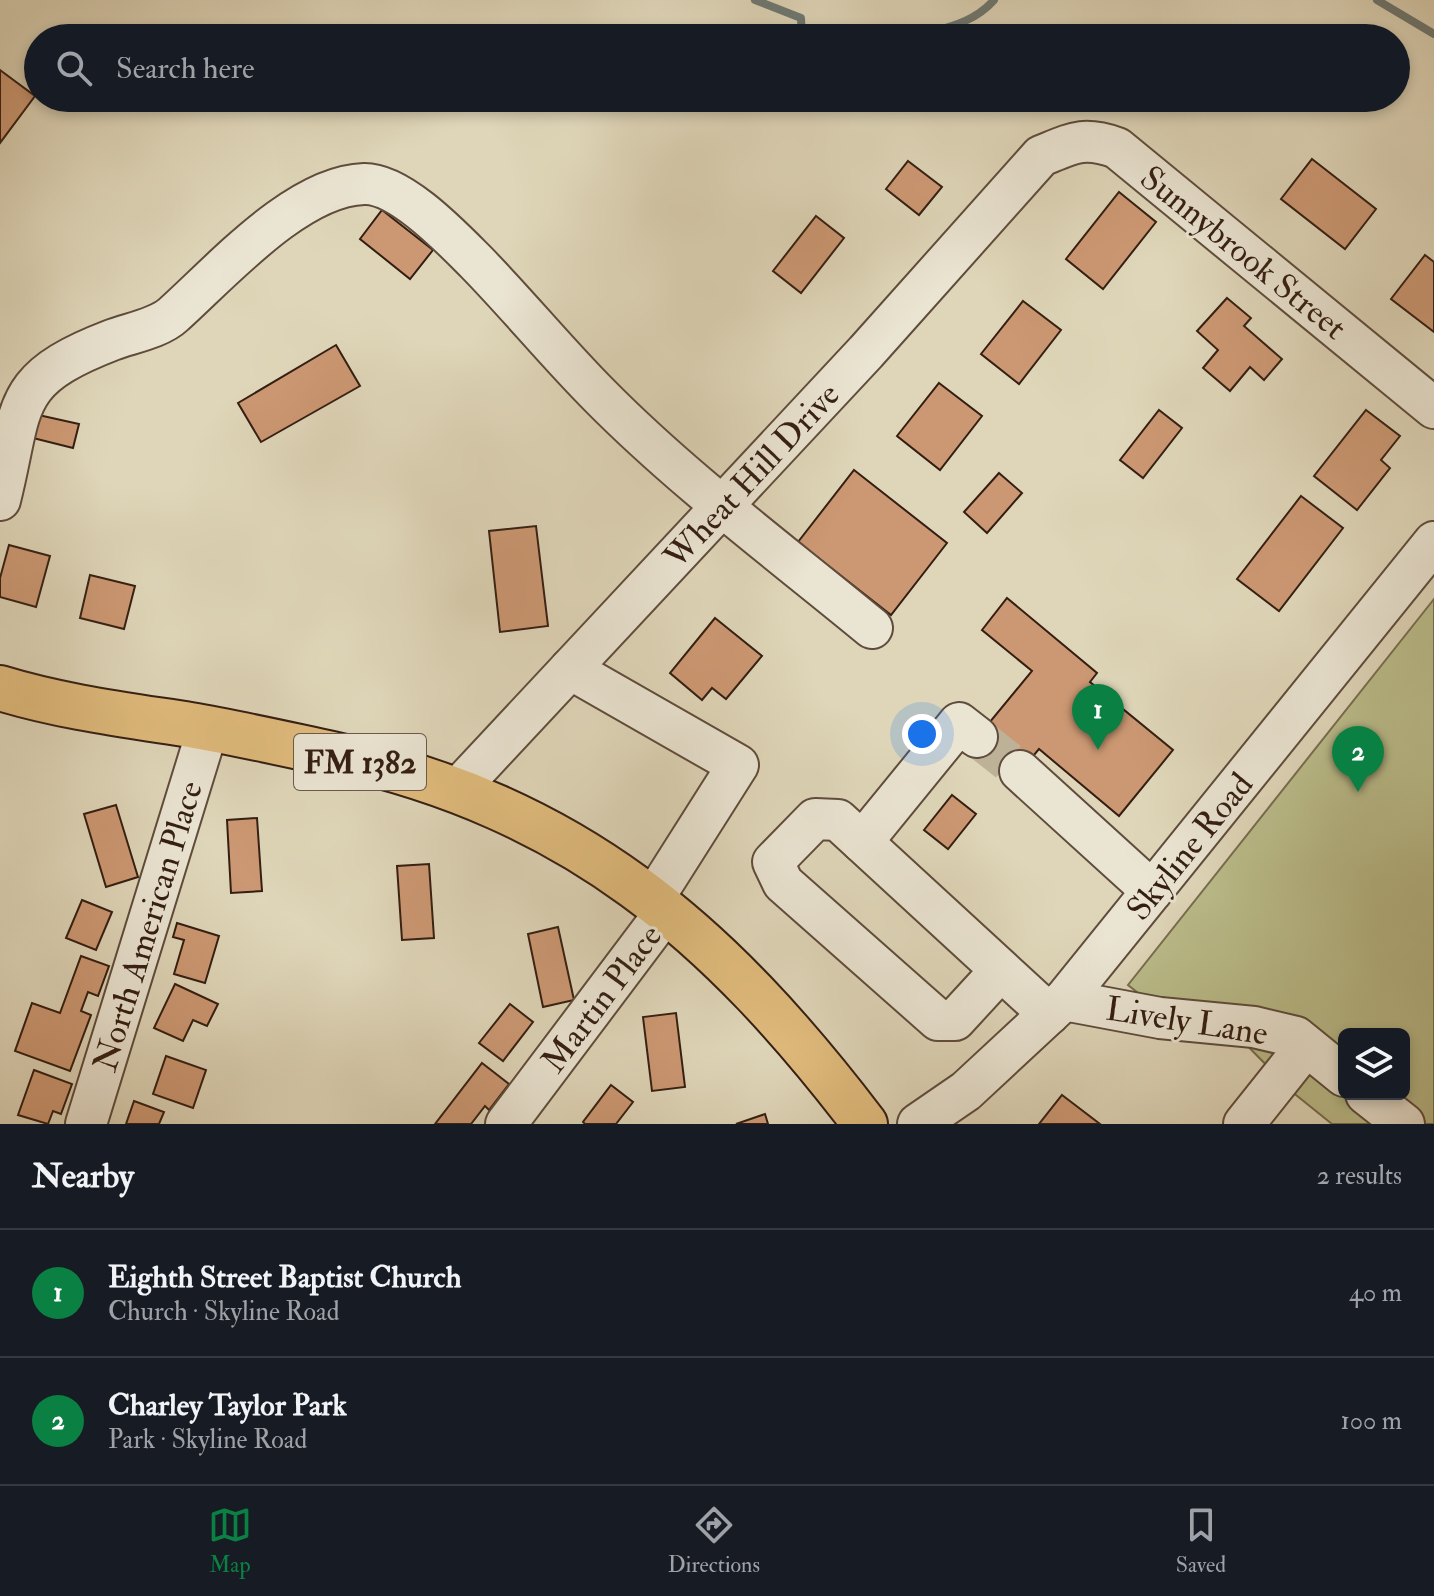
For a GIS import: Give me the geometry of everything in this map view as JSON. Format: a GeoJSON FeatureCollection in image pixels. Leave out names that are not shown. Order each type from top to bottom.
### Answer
{"type":"FeatureCollection","features":[{"type":"Feature","properties":{"kind":"main road","name":"FM 1382"},"geometry":{"type":"LineString","coordinates":[[0,688],[40,700],[208,728],[342,757],[457,790],[602,861],[686,924],[786,1024],[865,1124]]}},
{"type":"Feature","properties":{"kind":"street","name":"Sunnybrook Street"},"geometry":{"type":"LineString","coordinates":[[1041,156],[1085,140],[1117,148],[1434,408]]}},
{"type":"Feature","properties":{"kind":"street","name":"Wheat Hill Drive"},"geometry":{"type":"LineString","coordinates":[[457,790],[724,505],[1041,156]]}},
{"type":"Feature","properties":{"kind":"street"},"geometry":{"type":"LineString","coordinates":[[0,500],[14,426],[25,395],[55,367],[88,350],[170,318],[301,203],[344,186],[369,184],[397,194],[447,233],[527,314],[600,396],[724,505],[872,628]]}},
{"type":"Feature","properties":{"kind":"street","name":"Skyline Road"},"geometry":{"type":"LineString","coordinates":[[918,1124],[966,1110],[1152,891],[1434,542]]}},
{"type":"Feature","properties":{"kind":"street","name":"Martin Place"},"geometry":{"type":"LineString","coordinates":[[506,1124],[660,905],[738,765],[570,669]]}},
{"type":"Feature","properties":{"kind":"street"},"geometry":{"type":"LineString","coordinates":[[862,842],[959,723],[977,737]]}},
{"type":"Feature","properties":{"kind":"street","name":"North American Place"},"geometry":{"type":"LineString","coordinates":[[86,1124],[208,728]]}},
{"type":"Feature","properties":{"kind":"street"},"geometry":{"type":"LineString","coordinates":[[1020,771],[1152,891]]}},
{"type":"Feature","properties":{"kind":"street"},"geometry":{"type":"LineString","coordinates":[[1001,970],[955,1020],[938,1020],[783,883],[773,862],[815,819],[838,820],[1001,970],[1056,1007]]}},
{"type":"Feature","properties":{"kind":"street","name":"Lively Lane"},"geometry":{"type":"LineString","coordinates":[[1056,1007],[1254,1027],[1296,1037],[1338,1071]]}},
{"type":"Feature","properties":{"kind":"street"},"geometry":{"type":"LineString","coordinates":[[1244,1124],[1306,1046]]}},
{"type":"Feature","properties":{"kind":"street"},"geometry":{"type":"LineString","coordinates":[[1374,1100],[1404,1124]]}},
{"type":"Feature","properties":{"kind":"green space"},"geometry":{"type":"Polygon","coordinates":[[[1434,599],[1434,1124],[1332,1124],[1296,1095],[1210,1008],[1156,1007],[1128,985],[1434,599]]]}},
{"type":"Feature","properties":{"kind":"building"},"geometry":{"type":"Polygon","coordinates":[[[0,70],[24,88],[24,111],[0,143],[0,70]]]}},
{"type":"Feature","properties":{"kind":"building"},"geometry":{"type":"Polygon","coordinates":[[[1312,159],[1376,209],[1345,249],[1281,199],[1312,159]]]}},
{"type":"Feature","properties":{"kind":"building"},"geometry":{"type":"Polygon","coordinates":[[[908,161],[942,187],[919,215],[886,189],[908,161]]]}},
{"type":"Feature","properties":{"kind":"building"},"geometry":{"type":"Polygon","coordinates":[[[1119,192],[1156,222],[1103,289],[1066,259],[1119,192]]]}},
{"type":"Feature","properties":{"kind":"building"},"geometry":{"type":"Polygon","coordinates":[[[382,210],[433,250],[410,279],[360,239],[382,210]]]}},
{"type":"Feature","properties":{"kind":"building"},"geometry":{"type":"Polygon","coordinates":[[[816,216],[844,238],[801,293],[773,271],[816,216]]]}},
{"type":"Feature","properties":{"kind":"building"},"geometry":{"type":"Polygon","coordinates":[[[1425,255],[1434,262],[1434,332],[1391,299],[1425,255]]]}},
{"type":"Feature","properties":{"kind":"building"},"geometry":{"type":"Polygon","coordinates":[[[1227,298],[1251,318],[1244,326],[1282,359],[1264,380],[1250,367],[1230,391],[1203,368],[1218,350],[1197,331],[1227,298]]]}},
{"type":"Feature","properties":{"kind":"building"},"geometry":{"type":"Polygon","coordinates":[[[1023,301],[1061,330],[1019,384],[981,354],[1023,301]]]}},
{"type":"Feature","properties":{"kind":"building"},"geometry":{"type":"Polygon","coordinates":[[[336,345],[360,386],[261,442],[238,403],[336,345]]]}},
{"type":"Feature","properties":{"kind":"building"},"geometry":{"type":"Polygon","coordinates":[[[939,383],[982,416],[940,470],[897,436],[939,383]]]}},
{"type":"Feature","properties":{"kind":"building"},"geometry":{"type":"Polygon","coordinates":[[[1159,410],[1182,428],[1143,478],[1120,460],[1159,410]]]}},
{"type":"Feature","properties":{"kind":"building"},"geometry":{"type":"Polygon","coordinates":[[[1366,410],[1400,436],[1381,460],[1390,468],[1357,510],[1314,476],[1366,410]]]}},
{"type":"Feature","properties":{"kind":"building"},"geometry":{"type":"Polygon","coordinates":[[[34,414],[79,424],[73,448],[29,437],[34,414]]]}},
{"type":"Feature","properties":{"kind":"building"},"geometry":{"type":"Polygon","coordinates":[[[854,470],[947,543],[891,615],[798,542],[854,470]]]}},
{"type":"Feature","properties":{"kind":"building"},"geometry":{"type":"Polygon","coordinates":[[[999,473],[1022,493],[987,533],[964,512],[999,473]]]}},
{"type":"Feature","properties":{"kind":"building"},"geometry":{"type":"Polygon","coordinates":[[[1301,496],[1343,528],[1279,611],[1237,579],[1301,496]]]}},
{"type":"Feature","properties":{"kind":"building"},"geometry":{"type":"Polygon","coordinates":[[[536,526],[548,626],[500,632],[489,531],[536,526]]]}},
{"type":"Feature","properties":{"kind":"building"},"geometry":{"type":"Polygon","coordinates":[[[9,545],[50,556],[36,607],[0,597],[0,578],[9,545]]]}},
{"type":"Feature","properties":{"kind":"building"},"geometry":{"type":"Polygon","coordinates":[[[90,575],[135,586],[124,629],[80,618],[90,575]]]}},
{"type":"Feature","properties":{"kind":"building"},"geometry":{"type":"Polygon","coordinates":[[[1007,598],[1097,673],[1090,682],[1173,750],[1119,816],[1039,749],[1012,781],[970,746],[1032,671],[982,630],[1007,598]]]}},
{"type":"Feature","properties":{"kind":"building"},"geometry":{"type":"Polygon","coordinates":[[[715,618],[762,656],[726,699],[712,688],[702,700],[670,673],[715,618]]]}},
{"type":"Feature","properties":{"kind":"building"},"geometry":{"type":"Polygon","coordinates":[[[952,795],[976,814],[948,849],[924,830],[952,795]]]}},
{"type":"Feature","properties":{"kind":"building"},"geometry":{"type":"Polygon","coordinates":[[[116,805],[138,877],[106,887],[84,814],[116,805]]]}},
{"type":"Feature","properties":{"kind":"building"},"geometry":{"type":"Polygon","coordinates":[[[257,818],[262,891],[231,893],[227,820],[257,818]]]}},
{"type":"Feature","properties":{"kind":"building"},"geometry":{"type":"Polygon","coordinates":[[[429,864],[434,938],[402,940],[397,866],[429,864]]]}},
{"type":"Feature","properties":{"kind":"building"},"geometry":{"type":"Polygon","coordinates":[[[82,900],[112,912],[96,950],[66,938],[82,900]]]}},
{"type":"Feature","properties":{"kind":"building"},"geometry":{"type":"Polygon","coordinates":[[[177,923],[219,936],[205,983],[174,974],[184,940],[173,937],[177,923]]]}},
{"type":"Feature","properties":{"kind":"building"},"geometry":{"type":"Polygon","coordinates":[[[558,927],[574,1000],[543,1007],[528,934],[558,927]]]}},
{"type":"Feature","properties":{"kind":"building"},"geometry":{"type":"Polygon","coordinates":[[[81,956],[109,966],[98,996],[88,992],[81,1011],[91,1015],[70,1071],[15,1051],[32,1003],[60,1013],[81,956]]]}},
{"type":"Feature","properties":{"kind":"building"},"geometry":{"type":"Polygon","coordinates":[[[175,984],[218,1004],[207,1026],[193,1020],[183,1041],[154,1028],[175,984]]]}},
{"type":"Feature","properties":{"kind":"building"},"geometry":{"type":"Polygon","coordinates":[[[510,1004],[533,1022],[503,1061],[479,1043],[510,1004]]]}},
{"type":"Feature","properties":{"kind":"building"},"geometry":{"type":"Polygon","coordinates":[[[676,1013],[685,1087],[652,1091],[643,1017],[676,1013]]]}},
{"type":"Feature","properties":{"kind":"building"},"geometry":{"type":"Polygon","coordinates":[[[166,1056],[206,1070],[193,1108],[153,1094],[166,1056]]]}},
{"type":"Feature","properties":{"kind":"building"},"geometry":{"type":"Polygon","coordinates":[[[482,1063],[509,1084],[489,1110],[485,1106],[471,1124],[435,1124],[482,1063]]]}},
{"type":"Feature","properties":{"kind":"building"},"geometry":{"type":"Polygon","coordinates":[[[34,1070],[72,1084],[61,1114],[53,1111],[48,1124],[18,1115],[34,1070]]]}},
{"type":"Feature","properties":{"kind":"building"},"geometry":{"type":"Polygon","coordinates":[[[611,1085],[633,1102],[616,1124],[585,1124],[583,1122],[611,1085]]]}},
{"type":"Feature","properties":{"kind":"building"},"geometry":{"type":"Polygon","coordinates":[[[1062,1095],[1100,1124],[1039,1124],[1062,1095]]]}},
{"type":"Feature","properties":{"kind":"building"},"geometry":{"type":"Polygon","coordinates":[[[134,1101],[164,1112],[159,1124],[126,1124],[134,1101]]]}},
{"type":"Feature","properties":{"kind":"building"},"geometry":{"type":"Polygon","coordinates":[[[765,1114],[768,1124],[736,1124],[765,1114]]]}},
{"type":"Feature","properties":{"kind":"waterway"},"geometry":{"type":"LineString","coordinates":[[755,0],[801,18],[801,24]]}},
{"type":"Feature","properties":{"kind":"waterway"},"geometry":{"type":"LineString","coordinates":[[956,24],[976,15],[994,0]]}},
{"type":"Feature","properties":{"kind":"waterway"},"geometry":{"type":"LineString","coordinates":[[1377,0],[1434,34]]}},
{"type":"Feature","properties":{"kind":"tunnel"},"geometry":{"type":"LineString","coordinates":[[977,737],[1020,771]]}},
{"type":"Feature","properties":{"kind":"place","name":"Eighth Street Baptist Church"},"geometry":{"type":"Point","coordinates":[1098,750]}},
{"type":"Feature","properties":{"kind":"place","name":"Charley Taylor Park"},"geometry":{"type":"Point","coordinates":[1358,792]}}]}
